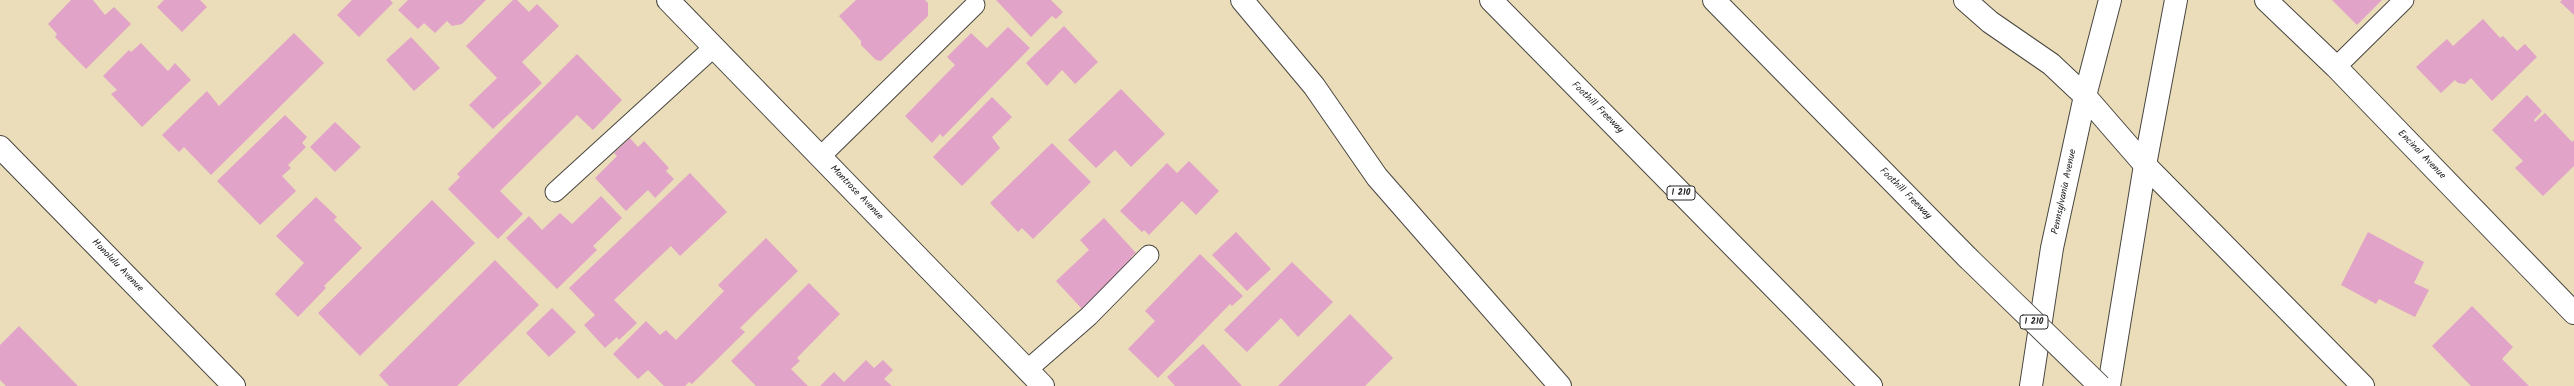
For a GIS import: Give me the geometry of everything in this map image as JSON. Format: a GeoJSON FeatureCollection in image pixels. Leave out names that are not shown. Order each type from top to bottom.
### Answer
{"type":"FeatureCollection","features":[{"type":"Feature","properties":{"kind":"main road","name":"Montrose Avenue"},"geometry":{"type":"LineString","coordinates":[[668,0],[1043,386]]}},
{"type":"Feature","properties":{"kind":"main road"},"geometry":{"type":"LineString","coordinates":[[1242,0],[1314,86],[1377,177],[1560,386]]}},
{"type":"Feature","properties":{"kind":"main road","name":"Foothill Freeway"},"geometry":{"type":"LineString","coordinates":[[1491,0],[1871,386]]}},
{"type":"Feature","properties":{"kind":"main road","name":"Foothill Freeway"},"geometry":{"type":"LineString","coordinates":[[1714,0],[1968,258],[2100,386]]}},
{"type":"Feature","properties":{"kind":"main road"},"geometry":{"type":"LineString","coordinates":[[1965,0],[1990,22],[2051,64],[2085,96],[2145,166],[2363,386]]}},
{"type":"Feature","properties":{"kind":"main road","name":"Pennsylvania Avenue"},"geometry":{"type":"LineString","coordinates":[[2031,386],[2052,248],[2085,96],[2110,0]]}},
{"type":"Feature","properties":{"kind":"main road"},"geometry":{"type":"LineString","coordinates":[[2109,386],[2145,166],[2176,0]]}},
{"type":"Feature","properties":{"kind":"main road","name":"Encinal Avenue"},"geometry":{"type":"LineString","coordinates":[[2266,0],[2336,67],[2574,313]]}},
{"type":"Feature","properties":{"kind":"main road","name":"Honolulu Avenue"},"geometry":{"type":"LineString","coordinates":[[0,147],[234,386]]}},
{"type":"Feature","properties":{"kind":"lane"},"geometry":{"type":"LineString","coordinates":[[2336,67],[2404,0]]}},
{"type":"Feature","properties":{"kind":"lane"},"geometry":{"type":"LineString","coordinates":[[820,157],[975,5]]}},
{"type":"Feature","properties":{"kind":"lane"},"geometry":{"type":"LineString","coordinates":[[555,192],[714,47]]}},
{"type":"Feature","properties":{"kind":"lane"},"geometry":{"type":"LineString","coordinates":[[1027,370],[1089,316],[1149,255]]}},
{"type":"Feature","properties":{"kind":"building"},"geometry":{"type":"Polygon","coordinates":[[[71,0],[93,0],[105,15],[114,7],[131,24],[86,69],[55,37],[57,34],[48,24],[71,0]]]}},
{"type":"Feature","properties":{"kind":"building"},"geometry":{"type":"Polygon","coordinates":[[[164,0],[200,0],[207,7],[182,32],[157,7],[164,0]]]}},
{"type":"Feature","properties":{"kind":"building"},"geometry":{"type":"Polygon","coordinates":[[[352,0],[390,0],[393,3],[359,37],[337,15],[352,0]]]}},
{"type":"Feature","properties":{"kind":"building"},"geometry":{"type":"Polygon","coordinates":[[[408,0],[486,0],[462,24],[452,26],[447,21],[435,33],[424,23],[418,29],[398,10],[408,0]]]}},
{"type":"Feature","properties":{"kind":"building"},"geometry":{"type":"Polygon","coordinates":[[[513,0],[517,0],[529,12],[537,4],[559,26],[522,62],[542,83],[493,129],[469,105],[497,78],[466,46],[513,0]]]}},
{"type":"Feature","properties":{"kind":"building"},"geometry":{"type":"Polygon","coordinates":[[[856,0],[925,0],[928,3],[928,16],[881,61],[876,60],[861,45],[861,41],[839,16],[856,0]]]}},
{"type":"Feature","properties":{"kind":"building"},"geometry":{"type":"Polygon","coordinates":[[[996,0],[1051,0],[1063,12],[1056,19],[1052,16],[1031,37],[996,0]]]}},
{"type":"Feature","properties":{"kind":"building"},"geometry":{"type":"Polygon","coordinates":[[[2332,0],[2382,0],[2357,25],[2332,0]]]}},
{"type":"Feature","properties":{"kind":"building"},"geometry":{"type":"Polygon","coordinates":[[[2562,0],[2574,0],[2574,15],[2560,2],[2562,0]]]}},
{"type":"Feature","properties":{"kind":"building"},"geometry":{"type":"Polygon","coordinates":[[[2483,19],[2500,38],[2503,36],[2517,51],[2525,44],[2537,57],[2492,101],[2471,78],[2465,84],[2458,83],[2455,80],[2441,93],[2416,67],[2447,39],[2453,46],[2483,19]]]}},
{"type":"Feature","properties":{"kind":"building"},"geometry":{"type":"Polygon","coordinates":[[[1064,26],[1098,62],[1075,84],[1062,70],[1047,86],[1026,63],[1064,26]]]}},
{"type":"Feature","properties":{"kind":"building"},"geometry":{"type":"Polygon","coordinates":[[[1008,27],[1030,48],[943,137],[940,134],[932,143],[905,116],[955,65],[947,57],[971,33],[987,48],[1008,27]]]}},
{"type":"Feature","properties":{"kind":"building"},"geometry":{"type":"Polygon","coordinates":[[[294,33],[324,63],[211,175],[184,147],[179,152],[162,135],[207,91],[219,106],[294,33]]]}},
{"type":"Feature","properties":{"kind":"building"},"geometry":{"type":"Polygon","coordinates":[[[411,37],[440,68],[414,91],[386,60],[411,37]]]}},
{"type":"Feature","properties":{"kind":"building"},"geometry":{"type":"Polygon","coordinates":[[[141,43],[168,71],[175,63],[191,80],[142,127],[111,94],[117,90],[103,76],[129,50],[131,52],[141,43]]]}},
{"type":"Feature","properties":{"kind":"building"},"geometry":{"type":"Polygon","coordinates":[[[577,54],[622,100],[593,130],[577,115],[500,191],[523,214],[498,239],[448,189],[460,177],[457,174],[577,54]]]}},
{"type":"Feature","properties":{"kind":"building"},"geometry":{"type":"Polygon","coordinates":[[[1121,89],[1165,134],[1131,167],[1115,150],[1096,168],[1068,140],[1121,89]]]}},
{"type":"Feature","properties":{"kind":"building"},"geometry":{"type":"Polygon","coordinates":[[[2527,95],[2542,111],[2534,120],[2535,122],[2545,113],[2572,142],[2574,140],[2574,166],[2543,196],[2515,168],[2523,161],[2492,130],[2527,95]]]}},
{"type":"Feature","properties":{"kind":"building"},"geometry":{"type":"Polygon","coordinates":[[[992,97],[1012,117],[992,137],[1000,148],[962,186],[933,157],[992,97]]]}},
{"type":"Feature","properties":{"kind":"building"},"geometry":{"type":"Polygon","coordinates":[[[285,115],[307,137],[302,143],[306,147],[288,165],[291,168],[282,176],[296,191],[260,225],[217,181],[285,115]]]}},
{"type":"Feature","properties":{"kind":"building"},"geometry":{"type":"Polygon","coordinates":[[[335,122],[361,147],[335,172],[310,147],[335,122]]]}},
{"type":"Feature","properties":{"kind":"building"},"geometry":{"type":"Polygon","coordinates":[[[630,138],[638,147],[644,141],[669,168],[666,171],[674,179],[655,198],[648,190],[626,211],[595,178],[617,156],[614,153],[630,138]]]}},
{"type":"Feature","properties":{"kind":"building"},"geometry":{"type":"Polygon","coordinates":[[[1052,143],[1091,182],[1033,239],[1022,228],[1018,232],[990,203],[1052,143]]]}},
{"type":"Feature","properties":{"kind":"building"},"geometry":{"type":"Polygon","coordinates":[[[1189,161],[1219,191],[1196,215],[1182,201],[1149,235],[1144,230],[1142,232],[1120,211],[1167,163],[1177,173],[1189,161]]]}},
{"type":"Feature","properties":{"kind":"building"},"geometry":{"type":"Polygon","coordinates":[[[690,173],[727,212],[680,256],[671,246],[614,300],[637,323],[619,340],[617,337],[605,348],[584,325],[595,315],[569,288],[690,173]]]}},
{"type":"Feature","properties":{"kind":"building"},"geometry":{"type":"Polygon","coordinates":[[[601,196],[622,218],[593,246],[597,250],[557,289],[506,238],[529,216],[542,230],[560,213],[572,224],[601,196]]]}},
{"type":"Feature","properties":{"kind":"building"},"geometry":{"type":"Polygon","coordinates":[[[316,197],[337,217],[334,220],[362,248],[324,286],[326,288],[298,317],[275,294],[304,263],[276,236],[316,197]]]}},
{"type":"Feature","properties":{"kind":"building"},"geometry":{"type":"Polygon","coordinates":[[[432,200],[475,243],[360,356],[318,313],[432,200]]]}},
{"type":"Feature","properties":{"kind":"building"},"geometry":{"type":"Polygon","coordinates":[[[1104,218],[1136,253],[1131,257],[1135,262],[1083,310],[1056,281],[1089,250],[1080,240],[1104,218]]]}},
{"type":"Feature","properties":{"kind":"building"},"geometry":{"type":"Polygon","coordinates":[[[1236,232],[1271,269],[1247,291],[1212,255],[1236,232]]]}},
{"type":"Feature","properties":{"kind":"building"},"geometry":{"type":"Polygon","coordinates":[[[2368,232],[2424,262],[2414,283],[2429,290],[2415,317],[2379,299],[2376,304],[2341,285],[2368,232]]]}},
{"type":"Feature","properties":{"kind":"building"},"geometry":{"type":"Polygon","coordinates":[[[766,238],[798,271],[740,328],[745,332],[692,384],[689,382],[685,386],[664,386],[648,370],[638,379],[613,354],[646,321],[660,335],[666,330],[676,340],[724,291],[718,285],[766,238]]]}},
{"type":"Feature","properties":{"kind":"building"},"geometry":{"type":"Polygon","coordinates":[[[1200,254],[1243,296],[1232,306],[1230,304],[1158,378],[1128,349],[1155,321],[1145,311],[1200,254]]]}},
{"type":"Feature","properties":{"kind":"building"},"geometry":{"type":"Polygon","coordinates":[[[495,260],[539,305],[457,386],[389,386],[379,375],[495,260]]]}},
{"type":"Feature","properties":{"kind":"building"},"geometry":{"type":"Polygon","coordinates":[[[1292,262],[1333,302],[1298,337],[1281,318],[1247,352],[1224,330],[1292,262]]]}},
{"type":"Feature","properties":{"kind":"building"},"geometry":{"type":"Polygon","coordinates":[[[809,283],[840,314],[797,358],[800,361],[791,369],[808,386],[756,386],[731,361],[809,283]]]}},
{"type":"Feature","properties":{"kind":"building"},"geometry":{"type":"Polygon","coordinates":[[[2472,306],[2513,347],[2502,359],[2529,386],[2471,386],[2432,346],[2472,306]]]}},
{"type":"Feature","properties":{"kind":"building"},"geometry":{"type":"Polygon","coordinates":[[[552,308],[576,332],[549,357],[526,333],[552,308]]]}},
{"type":"Feature","properties":{"kind":"building"},"geometry":{"type":"Polygon","coordinates":[[[1350,314],[1393,358],[1365,386],[1278,386],[1350,314]]]}},
{"type":"Feature","properties":{"kind":"building"},"geometry":{"type":"Polygon","coordinates":[[[19,326],[78,386],[6,386],[0,380],[0,345],[19,326]]]}},
{"type":"Feature","properties":{"kind":"building"},"geometry":{"type":"Polygon","coordinates":[[[1203,344],[1242,386],[1175,386],[1167,377],[1203,344]]]}},
{"type":"Feature","properties":{"kind":"building"},"geometry":{"type":"Polygon","coordinates":[[[866,360],[874,368],[883,360],[893,370],[884,379],[892,386],[820,386],[834,372],[844,382],[866,360]]]}}]}
